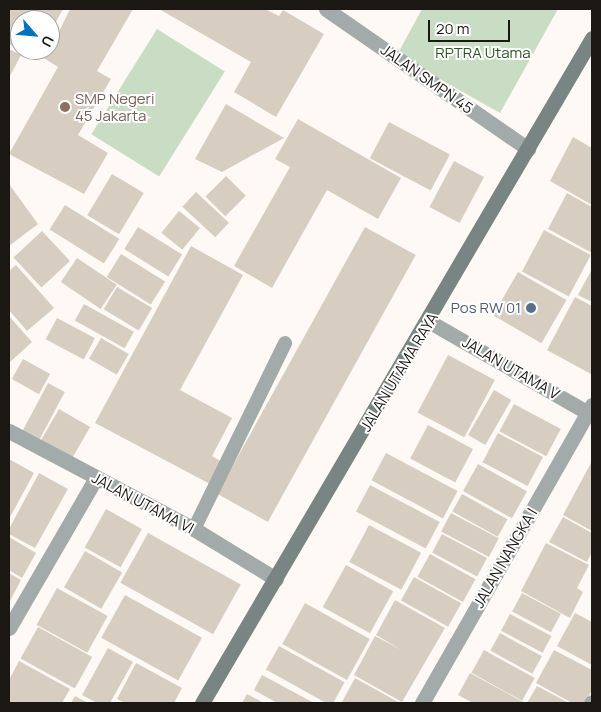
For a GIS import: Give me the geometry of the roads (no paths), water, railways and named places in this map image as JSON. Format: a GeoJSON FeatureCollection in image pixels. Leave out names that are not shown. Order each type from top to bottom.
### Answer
{"type":"FeatureCollection","features":[{"type":"Feature","properties":{"kind":"main road","name":"JALAN UTAMA RAYA"},"geometry":{"type":"LineString","coordinates":[[202,703],[430,322],[592,38]]}},
{"type":"Feature","properties":{"kind":"street","name":"JALAN SMPN 45"},"geometry":{"type":"LineString","coordinates":[[326,9],[528,149]]}},
{"type":"Feature","properties":{"kind":"street","name":"JALAN UTAMA V"},"geometry":{"type":"LineString","coordinates":[[430,322],[591,411]]}},
{"type":"Feature","properties":{"kind":"street","name":"JALAN NANGKA I"},"geometry":{"type":"LineString","coordinates":[[422,703],[591,411]]}},
{"type":"Feature","properties":{"kind":"street","name":"JALAN UTAMA VI"},"geometry":{"type":"LineString","coordinates":[[9,432],[194,529],[276,579]]}},
{"type":"Feature","properties":{"kind":"street"},"geometry":{"type":"LineString","coordinates":[[9,628],[13,610],[96,478]]}},
{"type":"Feature","properties":{"kind":"lane"},"geometry":{"type":"LineString","coordinates":[[194,529],[285,343]]}},
{"type":"Feature","properties":{"kind":"place","name":"SMP Negeri 45 Jakarta"},"geometry":{"type":"Point","coordinates":[65,107]}},
{"type":"Feature","properties":{"kind":"place","name":"Pos RW 01"},"geometry":{"type":"Point","coordinates":[531,308]}},
{"type":"Feature","properties":{"kind":"park label","name":"RPTRA Utama"},"geometry":{"type":"Point","coordinates":[483,53]}}]}
